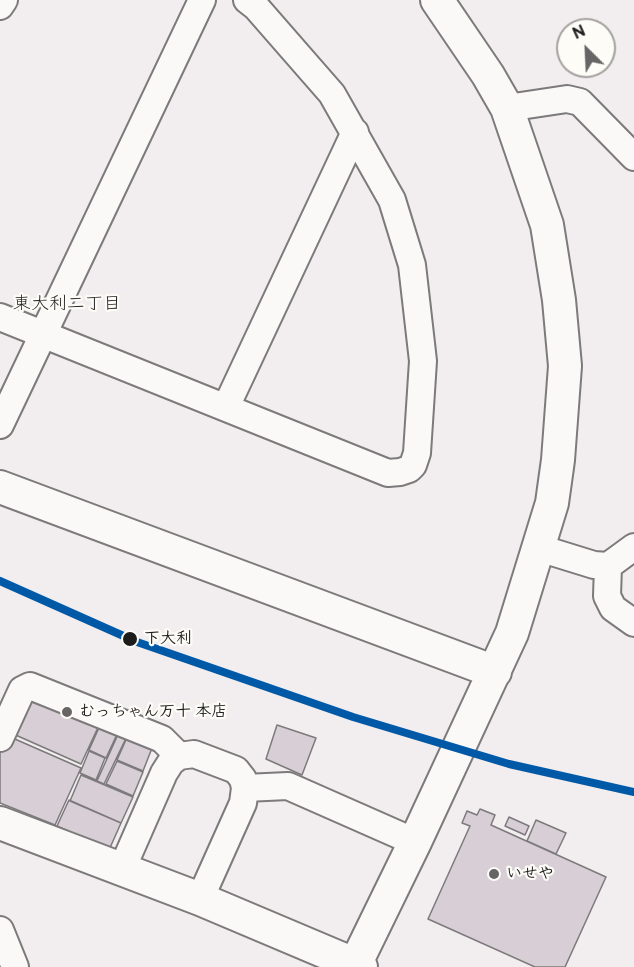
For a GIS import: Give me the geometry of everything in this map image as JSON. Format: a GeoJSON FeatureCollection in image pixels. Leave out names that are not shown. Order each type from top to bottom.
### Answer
{"type":"FeatureCollection","features":[{"type":"Feature","properties":{"kind":"street"},"geometry":{"type":"LineString","coordinates":[[0,6],[4,0]]}},
{"type":"Feature","properties":{"kind":"street"},"geometry":{"type":"LineString","coordinates":[[0,425],[202,0]]}},
{"type":"Feature","properties":{"kind":"street"},"geometry":{"type":"LineString","coordinates":[[0,317],[388,473],[409,469],[417,453],[423,369],[412,265],[392,200],[332,94],[247,0]]}},
{"type":"Feature","properties":{"kind":"street"},"geometry":{"type":"LineString","coordinates":[[0,823],[200,899],[357,966],[512,633],[552,503],[565,366],[547,225],[507,108],[488,75],[437,0]]}},
{"type":"Feature","properties":{"kind":"street"},"geometry":{"type":"LineString","coordinates":[[507,108],[567,99],[580,102],[634,157]]}},
{"type":"Feature","properties":{"kind":"street"},"geometry":{"type":"LineString","coordinates":[[226,407],[355,132]]}},
{"type":"Feature","properties":{"kind":"street"},"geometry":{"type":"LineString","coordinates":[[0,487],[495,672]]}},
{"type":"Feature","properties":{"kind":"street"},"geometry":{"type":"LineString","coordinates":[[539,548],[594,565],[608,566],[634,547]]}},
{"type":"Feature","properties":{"kind":"street"},"geometry":{"type":"LineString","coordinates":[[608,566],[607,596],[613,608],[634,624]]}},
{"type":"Feature","properties":{"kind":"street"},"geometry":{"type":"LineString","coordinates":[[0,738],[22,690],[30,686],[162,739],[179,756]]}},
{"type":"Feature","properties":{"kind":"street"},"geometry":{"type":"LineString","coordinates":[[122,869],[171,762],[179,756],[194,754],[236,770],[243,778],[245,788],[243,803],[200,899]]}},
{"type":"Feature","properties":{"kind":"street"},"geometry":{"type":"LineString","coordinates":[[245,788],[288,786],[415,842]]}},
{"type":"Feature","properties":{"kind":"street"},"geometry":{"type":"LineString","coordinates":[[0,930],[15,967]]}},
{"type":"Feature","properties":{"kind":"building"},"geometry":{"type":"Polygon","coordinates":[[[39,695],[101,721],[81,764],[11,733],[24,702],[39,695]]]}},
{"type":"Feature","properties":{"kind":"building"},"geometry":{"type":"Polygon","coordinates":[[[102,721],[119,730],[106,758],[89,750],[102,721]]]}},
{"type":"Feature","properties":{"kind":"building"},"geometry":{"type":"Polygon","coordinates":[[[277,725],[316,738],[302,775],[266,759],[277,725]]]}},
{"type":"Feature","properties":{"kind":"building"},"geometry":{"type":"Polygon","coordinates":[[[120,730],[128,734],[104,784],[97,781],[120,730]]]}},
{"type":"Feature","properties":{"kind":"building"},"geometry":{"type":"Polygon","coordinates":[[[129,733],[154,743],[143,771],[117,760],[129,733]]]}},
{"type":"Feature","properties":{"kind":"building"},"geometry":{"type":"Polygon","coordinates":[[[8,736],[81,768],[55,825],[0,803],[0,751],[8,736]]]}},
{"type":"Feature","properties":{"kind":"building"},"geometry":{"type":"Polygon","coordinates":[[[89,751],[105,758],[96,780],[80,773],[89,751]]]}},
{"type":"Feature","properties":{"kind":"building"},"geometry":{"type":"Polygon","coordinates":[[[117,761],[143,772],[133,796],[106,784],[117,761]]]}},
{"type":"Feature","properties":{"kind":"building"},"geometry":{"type":"Polygon","coordinates":[[[81,775],[133,797],[121,823],[70,801],[81,775]]]}},
{"type":"Feature","properties":{"kind":"building"},"geometry":{"type":"Polygon","coordinates":[[[69,800],[121,823],[109,850],[57,826],[69,800]]]}},
{"type":"Feature","properties":{"kind":"building"},"geometry":{"type":"Polygon","coordinates":[[[480,809],[495,815],[491,825],[606,877],[565,967],[535,967],[428,919],[470,826],[462,823],[467,811],[477,815],[480,809]]]}},
{"type":"Feature","properties":{"kind":"building"},"geometry":{"type":"Polygon","coordinates":[[[509,817],[529,826],[525,835],[505,826],[509,817]]]}},
{"type":"Feature","properties":{"kind":"building"},"geometry":{"type":"Polygon","coordinates":[[[536,820],[566,833],[556,854],[527,841],[536,820]]]}},
{"type":"Feature","properties":{"kind":"transit line"},"geometry":{"type":"LineString","coordinates":[[0,581],[137,642],[353,717],[509,764],[634,792]]}},
{"type":"Feature","properties":{"kind":"place","name":"下大利"},"geometry":{"type":"Point","coordinates":[130,639]}},
{"type":"Feature","properties":{"kind":"place","name":"むっちゃん万十 本店"},"geometry":{"type":"Point","coordinates":[67,712]}},
{"type":"Feature","properties":{"kind":"place","name":"いせや"},"geometry":{"type":"Point","coordinates":[494,874]}},
{"type":"Feature","properties":{"kind":"district","name":"東大利二丁目"},"geometry":{"type":"Point","coordinates":[67,304]}}]}
